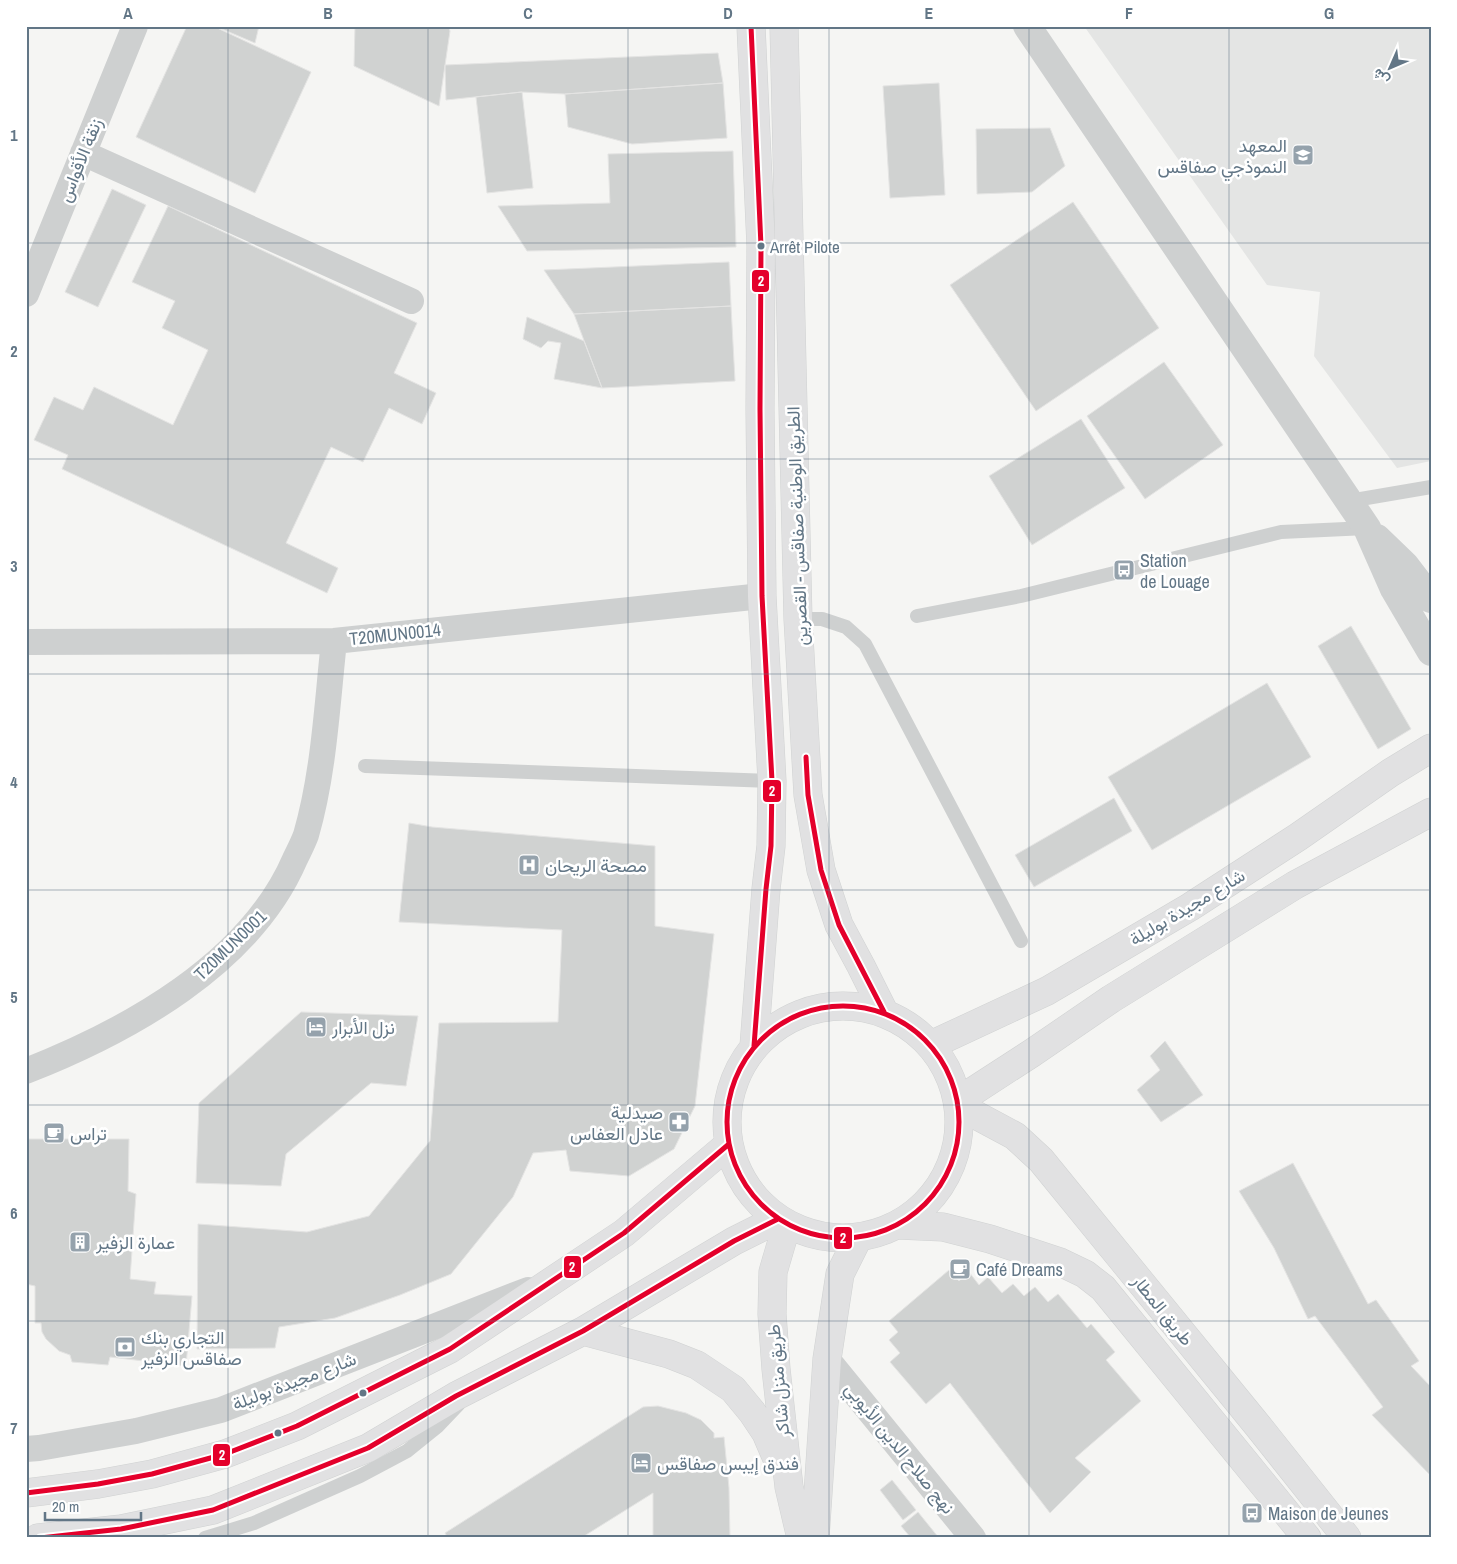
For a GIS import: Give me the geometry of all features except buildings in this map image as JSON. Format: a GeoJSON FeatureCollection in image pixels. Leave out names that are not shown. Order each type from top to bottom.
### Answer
{"type":"FeatureCollection","features":[{"type":"Feature","properties":{"kind":"main road","name":"الطريق الوطنية صفاقس - القصرين"},"geometry":{"type":"LineString","coordinates":[[751,26],[761,246],[762,596],[772,781],[771,846],[754,1046]]}},
{"type":"Feature","properties":{"kind":"main road","name":"الطريق الوطنية صفاقس - القصرين"},"geometry":{"type":"LineString","coordinates":[[784,26],[798,619],[808,795],[821,870],[839,925],[862,966],[884,1012]]}},
{"type":"Feature","properties":{"kind":"main road","name":"شارع مجيدة بوليلة"},"geometry":{"type":"LineString","coordinates":[[931,1045],[1046,991],[1190,907],[1298,837],[1390,772],[1431,748]]}},
{"type":"Feature","properties":{"kind":"main road"},"geometry":{"type":"LineString","coordinates":[[959,1103],[1111,999],[1295,884],[1431,812]]}},
{"type":"Feature","properties":{"kind":"main road"},"geometry":{"type":"LineString","coordinates":[[848,1005],[884,1012],[901,1020],[917,1031],[931,1045],[949,1071],[959,1103],[959,1142],[947,1176],[927,1204],[898,1225],[879,1233],[858,1238],[821,1236],[782,1221],[755,1198],[738,1173],[729,1144],[726,1118],[730,1092],[739,1068],[754,1046],[780,1023],[813,1009],[848,1005]]}},
{"type":"Feature","properties":{"kind":"main road","name":"طريق المطار"},"geometry":{"type":"LineString","coordinates":[[959,1103],[1015,1136],[1041,1160],[1347,1538]]}},
{"type":"Feature","properties":{"kind":"main road","name":"شارع مجيدة بوليلة"},"geometry":{"type":"LineString","coordinates":[[26,1493],[98,1484],[152,1474],[225,1454],[297,1426],[450,1349],[624,1233],[729,1144]]}},
{"type":"Feature","properties":{"kind":"main road"},"geometry":{"type":"LineString","coordinates":[[38,1538],[121,1529],[213,1510],[368,1448],[456,1396],[583,1331],[734,1242],[782,1221]]}},
{"type":"Feature","properties":{"kind":"main road","name":"طريق منزل شاكر"},"geometry":{"type":"LineString","coordinates":[[782,1221],[773,1272],[772,1314],[788,1487],[801,1538]]}},
{"type":"Feature","properties":{"kind":"main road","name":"طريق المطار"},"geometry":{"type":"LineString","coordinates":[[898,1225],[943,1227],[990,1239],[1060,1262],[1085,1274],[1103,1288],[1307,1538]]}},
{"type":"Feature","properties":{"kind":"main road"},"geometry":{"type":"LineString","coordinates":[[815,1538],[827,1359],[840,1274],[858,1238]]}},
{"type":"Feature","properties":{"kind":"main road"},"geometry":{"type":"LineString","coordinates":[[583,1331],[669,1354],[697,1365],[733,1389],[766,1433],[788,1487]]}},
{"type":"Feature","properties":{"kind":"street","name":"زنقة الأقواس"},"geometry":{"type":"LineString","coordinates":[[26,294],[135,26]]}},
{"type":"Feature","properties":{"kind":"street"},"geometry":{"type":"LineString","coordinates":[[1028,26],[1367,528],[1394,589],[1431,652]]}},
{"type":"Feature","properties":{"kind":"street"},"geometry":{"type":"LineString","coordinates":[[83,153],[411,301]]}},
{"type":"Feature","properties":{"kind":"street"},"geometry":{"type":"LineString","coordinates":[[1367,528],[1405,565],[1431,599]]}},
{"type":"Feature","properties":{"kind":"street","name":"T20MUN0014"},"geometry":{"type":"LineString","coordinates":[[26,642],[334,641],[762,596]]}},
{"type":"Feature","properties":{"kind":"street","name":"T20MUN0001"},"geometry":{"type":"LineString","coordinates":[[26,1071],[92,1043],[155,1007],[200,976],[245,935],[268,907],[287,878],[305,837],[317,790],[334,641]]}},
{"type":"Feature","properties":{"kind":"street","name":"شارع مجيدة بوليلة"},"geometry":{"type":"LineString","coordinates":[[26,1449],[136,1431],[220,1410],[552,1280]]}},
{"type":"Feature","properties":{"kind":"street","name":"نهج صلاح الدين الأيوبي"},"geometry":{"type":"LineString","coordinates":[[827,1359],[973,1538]]}},
{"type":"Feature","properties":{"kind":"lane"},"geometry":{"type":"LineString","coordinates":[[1349,501],[1431,487]]}},
{"type":"Feature","properties":{"kind":"lane"},"geometry":{"type":"LineString","coordinates":[[917,616],[1021,596],[1280,532],[1367,528]]}},
{"type":"Feature","properties":{"kind":"lane"},"geometry":{"type":"LineString","coordinates":[[798,619],[822,619],[846,627],[865,644],[1021,941]]}},
{"type":"Feature","properties":{"kind":"lane"},"geometry":{"type":"LineString","coordinates":[[365,766],[772,781]]}},
{"type":"Feature","properties":{"kind":"lane"},"geometry":{"type":"LineString","coordinates":[[204,1538],[254,1523],[360,1476],[407,1451],[438,1426],[477,1386]]}},
{"type":"Feature","properties":{"kind":"shaded area","name":"المعهد النموذجي صفاقس"},"geometry":{"type":"Polygon","coordinates":[[[1084,26],[1431,26],[1431,461],[1397,468],[1314,356],[1320,292],[1267,285],[1084,26]]]}},
{"type":"Feature","properties":{"kind":"transit line","name":"2"},"geometry":{"type":"LineString","coordinates":[[751,26],[761,246],[762,596],[772,781],[771,846],[754,1046]]}},
{"type":"Feature","properties":{"kind":"transit line","name":"2"},"geometry":{"type":"LineString","coordinates":[[806,757],[808,795],[821,870],[839,925],[884,1012]]}},
{"type":"Feature","properties":{"kind":"transit line","name":"2"},"geometry":{"type":"LineString","coordinates":[[832,1006],[854,1006],[877,1011],[908,1025],[933,1048],[940,1057],[954,1088],[959,1111],[959,1122],[957,1145],[945,1177],[933,1196],[917,1212],[908,1219],[877,1233],[854,1238],[832,1238],[809,1233],[778,1219],[753,1196],[746,1187],[732,1156],[727,1133],[727,1111],[732,1088],[746,1057],[769,1032],[778,1025],[809,1011],[832,1006]]}},
{"type":"Feature","properties":{"kind":"transit line","name":"2"},"geometry":{"type":"LineString","coordinates":[[26,1493],[98,1484],[152,1474],[225,1454],[297,1426],[450,1349],[624,1233],[729,1144]]}},
{"type":"Feature","properties":{"kind":"transit line","name":"2"},"geometry":{"type":"LineString","coordinates":[[40,1538],[121,1529],[213,1510],[368,1448],[456,1396],[583,1331],[734,1241],[778,1219]]}},
{"type":"Feature","properties":{"kind":"place","name":"المعهد النموذجي صفاقس"},"geometry":{"type":"Point","coordinates":[1303,155]}},
{"type":"Feature","properties":{"kind":"place","name":"Arrêt Pilote"},"geometry":{"type":"Point","coordinates":[761,246]}},
{"type":"Feature","properties":{"kind":"place","name":"Station de Louage"},"geometry":{"type":"Point","coordinates":[1124,570]}},
{"type":"Feature","properties":{"kind":"place","name":"مصحة الريحان"},"geometry":{"type":"Point","coordinates":[529,865]}},
{"type":"Feature","properties":{"kind":"place","name":"نزل الأبرار"},"geometry":{"type":"Point","coordinates":[316,1027]}},
{"type":"Feature","properties":{"kind":"place","name":"صيدلية عادل العفاس"},"geometry":{"type":"Point","coordinates":[679,1122]}},
{"type":"Feature","properties":{"kind":"place","name":"تراس"},"geometry":{"type":"Point","coordinates":[54,1133]}},
{"type":"Feature","properties":{"kind":"place","name":"عمارة الزفير"},"geometry":{"type":"Point","coordinates":[80,1242]}},
{"type":"Feature","properties":{"kind":"place","name":"Café Dreams"},"geometry":{"type":"Point","coordinates":[960,1269]}},
{"type":"Feature","properties":{"kind":"place","name":"التجاري بنك صفاقس الزفير"},"geometry":{"type":"Point","coordinates":[125,1347]}},
{"type":"Feature","properties":{"kind":"place","name":"فندق إيبس صفاقس"},"geometry":{"type":"Point","coordinates":[641,1463]}},
{"type":"Feature","properties":{"kind":"place","name":"Maison de Jeunes"},"geometry":{"type":"Point","coordinates":[1252,1513]}}]}
